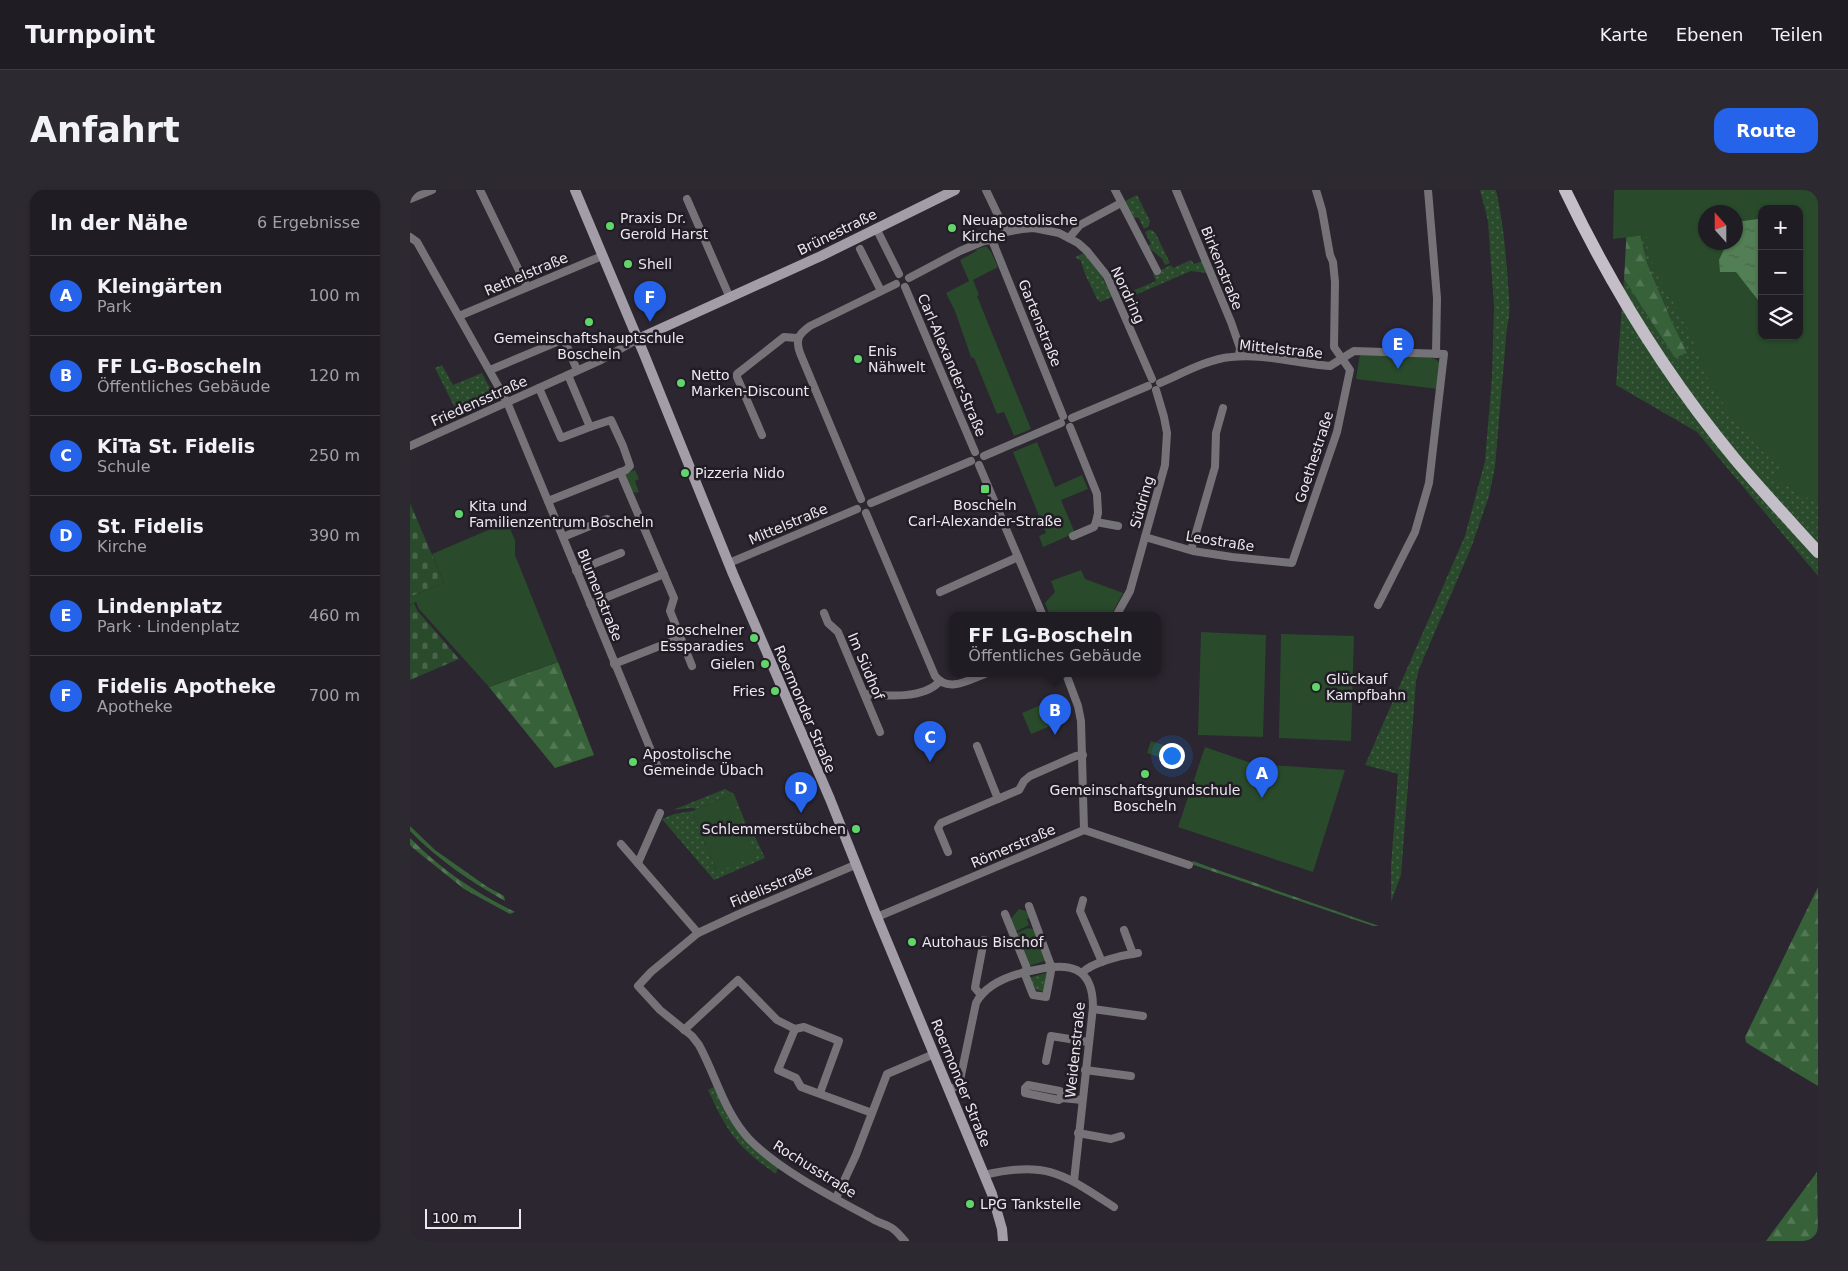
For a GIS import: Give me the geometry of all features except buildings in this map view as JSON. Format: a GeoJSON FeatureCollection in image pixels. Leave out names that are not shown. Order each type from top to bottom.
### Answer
{"type":"FeatureCollection","features":[{"type":"Feature","properties":{"kind":"main road","name":"Roermonder Straße"},"geometry":{"type":"LineString","coordinates":[[575,190],[638,339],[728,563],[830,799],[855,865],[984,1175],[998,1212],[1003,1241]]}},
{"type":"Feature","properties":{"kind":"main road","name":"Brünestraße"},"geometry":{"type":"LineString","coordinates":[[638,339],[730,298],[955,190]]}},
{"type":"Feature","properties":{"kind":"main road"},"geometry":{"type":"LineString","coordinates":[[1564,190],[1614,286],[1686,395],[1734,458],[1818,552]]}},
{"type":"Feature","properties":{"kind":"street"},"geometry":{"type":"LineString","coordinates":[[410,199],[432,190]]}},
{"type":"Feature","properties":{"kind":"street"},"geometry":{"type":"LineString","coordinates":[[480,190],[527,287]]}},
{"type":"Feature","properties":{"kind":"street"},"geometry":{"type":"LineString","coordinates":[[986,190],[1006,232]]}},
{"type":"Feature","properties":{"kind":"street"},"geometry":{"type":"LineString","coordinates":[[1115,190],[1157,271]]}},
{"type":"Feature","properties":{"kind":"street","name":"Birkenstraße"},"geometry":{"type":"LineString","coordinates":[[1176,190],[1231,322],[1240,348],[1239,356]]}},
{"type":"Feature","properties":{"kind":"street","name":"Goethestraße"},"geometry":{"type":"LineString","coordinates":[[1292,563],[1337,432],[1350,370],[1334,347],[1335,282],[1333,262],[1316,190]]}},
{"type":"Feature","properties":{"kind":"street"},"geometry":{"type":"LineString","coordinates":[[1378,605],[1414,532],[1430,482],[1444,354],[1436,354],[1437,298],[1428,190]]}},
{"type":"Feature","properties":{"kind":"street"},"geometry":{"type":"LineString","coordinates":[[687,199],[730,298]]}},
{"type":"Feature","properties":{"kind":"street"},"geometry":{"type":"LineString","coordinates":[[1069,238],[1080,225],[1121,203]]}},
{"type":"Feature","properties":{"kind":"street"},"geometry":{"type":"LineString","coordinates":[[876,228],[899,274]]}},
{"type":"Feature","properties":{"kind":"street","name":"Nordring"},"geometry":{"type":"LineString","coordinates":[[909,278],[1006,232],[1034,228],[1048,230],[1069,238],[1090,254],[1107,276],[1150,383]]}},
{"type":"Feature","properties":{"kind":"street"},"geometry":{"type":"LineString","coordinates":[[410,237],[417,242],[410,249]]}},
{"type":"Feature","properties":{"kind":"street","name":"Gartenstraße"},"geometry":{"type":"LineString","coordinates":[[992,240],[1062,420]]}},
{"type":"Feature","properties":{"kind":"street","name":"Blumenstraße"},"geometry":{"type":"LineString","coordinates":[[417,242],[507,402],[659,770]]}},
{"type":"Feature","properties":{"kind":"street"},"geometry":{"type":"LineString","coordinates":[[860,250],[881,291]]}},
{"type":"Feature","properties":{"kind":"street","name":"Rethelstraße"},"geometry":{"type":"LineString","coordinates":[[459,316],[602,256]]}},
{"type":"Feature","properties":{"kind":"street"},"geometry":{"type":"LineString","coordinates":[[896,284],[900,287],[905,287],[909,283],[909,278],[904,274],[899,274]]}},
{"type":"Feature","properties":{"kind":"street"},"geometry":{"type":"LineString","coordinates":[[896,284],[896,277],[899,274]]}},
{"type":"Feature","properties":{"kind":"street"},"geometry":{"type":"LineString","coordinates":[[861,499],[800,353],[797,338],[800,333],[810,326],[896,284]]}},
{"type":"Feature","properties":{"kind":"street","name":"Carl-Alexander-Straße"},"geometry":{"type":"LineString","coordinates":[[905,287],[975,452]]}},
{"type":"Feature","properties":{"kind":"street"},"geometry":{"type":"LineString","coordinates":[[762,435],[736,374],[784,338],[797,338]]}},
{"type":"Feature","properties":{"kind":"street"},"geometry":{"type":"LineString","coordinates":[[490,370],[564,339],[577,370]]}},
{"type":"Feature","properties":{"kind":"street","name":"Friedensstraße"},"geometry":{"type":"LineString","coordinates":[[410,446],[539,388],[630,345],[638,339]]}},
{"type":"Feature","properties":{"kind":"street","name":"Mittelstraße"},"geometry":{"type":"LineString","coordinates":[[1158,387],[1202,365],[1229,357],[1239,356],[1284,360],[1330,366],[1354,351],[1436,354]]}},
{"type":"Feature","properties":{"kind":"street"},"geometry":{"type":"LineString","coordinates":[[568,374],[590,427]]}},
{"type":"Feature","properties":{"kind":"street"},"geometry":{"type":"LineString","coordinates":[[1072,418],[1158,380],[1158,387]]}},
{"type":"Feature","properties":{"kind":"street","name":"Südring"},"geometry":{"type":"LineString","coordinates":[[1118,612],[1130,591],[1163,477],[1167,454],[1167,433],[1158,387]]}},
{"type":"Feature","properties":{"kind":"street"},"geometry":{"type":"LineString","coordinates":[[539,388],[561,438],[611,420],[630,463],[629,468],[548,501]]}},
{"type":"Feature","properties":{"kind":"street"},"geometry":{"type":"LineString","coordinates":[[1191,550],[1215,467],[1216,433],[1223,408]]}},
{"type":"Feature","properties":{"kind":"street"},"geometry":{"type":"LineString","coordinates":[[984,456],[1062,420],[1068,415],[1072,418]]}},
{"type":"Feature","properties":{"kind":"street"},"geometry":{"type":"LineString","coordinates":[[1070,427],[1073,423],[1072,418]]}},
{"type":"Feature","properties":{"kind":"street"},"geometry":{"type":"LineString","coordinates":[[1062,420],[1064,427],[1070,427]]}},
{"type":"Feature","properties":{"kind":"street"},"geometry":{"type":"LineString","coordinates":[[1070,427],[1097,494],[1098,513],[1094,527],[1073,536]]}},
{"type":"Feature","properties":{"kind":"street"},"geometry":{"type":"LineString","coordinates":[[971,461],[971,456],[975,452],[980,452],[984,456]]}},
{"type":"Feature","properties":{"kind":"street"},"geometry":{"type":"LineString","coordinates":[[971,461],[974,465],[979,465],[984,461],[984,456]]}},
{"type":"Feature","properties":{"kind":"street"},"geometry":{"type":"LineString","coordinates":[[871,503],[971,461]]}},
{"type":"Feature","properties":{"kind":"street"},"geometry":{"type":"LineString","coordinates":[[979,465],[1041,612]]}},
{"type":"Feature","properties":{"kind":"street"},"geometry":{"type":"LineString","coordinates":[[620,472],[674,598],[670,611],[692,666]]}},
{"type":"Feature","properties":{"kind":"street"},"geometry":{"type":"LineString","coordinates":[[866,513],[857,509],[857,502],[866,498],[871,503]]}},
{"type":"Feature","properties":{"kind":"street"},"geometry":{"type":"LineString","coordinates":[[866,513],[870,510],[871,503]]}},
{"type":"Feature","properties":{"kind":"street","name":"Mittelstraße"},"geometry":{"type":"LineString","coordinates":[[728,563],[857,509]]}},
{"type":"Feature","properties":{"kind":"street"},"geometry":{"type":"LineString","coordinates":[[866,513],[939,682],[953,685],[976,677]]}},
{"type":"Feature","properties":{"kind":"street"},"geometry":{"type":"LineString","coordinates":[[563,537],[607,519]]}},
{"type":"Feature","properties":{"kind":"street"},"geometry":{"type":"LineString","coordinates":[[1096,522],[1118,526]]}},
{"type":"Feature","properties":{"kind":"street","name":"Leostraße"},"geometry":{"type":"LineString","coordinates":[[1145,537],[1191,550],[1232,557],[1292,563]]}},
{"type":"Feature","properties":{"kind":"street"},"geometry":{"type":"LineString","coordinates":[[576,571],[621,553]]}},
{"type":"Feature","properties":{"kind":"street"},"geometry":{"type":"LineString","coordinates":[[940,592],[1018,557]]}},
{"type":"Feature","properties":{"kind":"street"},"geometry":{"type":"LineString","coordinates":[[590,604],[664,574]]}},
{"type":"Feature","properties":{"kind":"street","name":"Im Südhof"},"geometry":{"type":"LineString","coordinates":[[824,613],[828,623],[838,632],[880,732]]}},
{"type":"Feature","properties":{"kind":"street"},"geometry":{"type":"LineString","coordinates":[[614,664],[680,638]]}},
{"type":"Feature","properties":{"kind":"street"},"geometry":{"type":"LineString","coordinates":[[1067,677],[1080,716],[1083,755],[1084,830],[1189,865]]}},
{"type":"Feature","properties":{"kind":"street"},"geometry":{"type":"LineString","coordinates":[[865,694],[890,695],[922,692],[934,688],[939,682]]}},
{"type":"Feature","properties":{"kind":"street"},"geometry":{"type":"LineString","coordinates":[[977,746],[998,799]]}},
{"type":"Feature","properties":{"kind":"street"},"geometry":{"type":"LineString","coordinates":[[948,852],[938,828],[941,823],[1019,790],[1024,781],[1030,776],[1076,756],[1083,755]]}},
{"type":"Feature","properties":{"kind":"street"},"geometry":{"type":"LineString","coordinates":[[638,863],[660,813]]}},
{"type":"Feature","properties":{"kind":"street","name":"Römerstraße"},"geometry":{"type":"LineString","coordinates":[[877,917],[1084,830]]}},
{"type":"Feature","properties":{"kind":"street"},"geometry":{"type":"LineString","coordinates":[[621,844],[698,933]]}},
{"type":"Feature","properties":{"kind":"street","name":"Fidelisstraße"},"geometry":{"type":"LineString","coordinates":[[638,986],[651,972],[698,933],[855,865]]}},
{"type":"Feature","properties":{"kind":"street"},"geometry":{"type":"LineString","coordinates":[[1083,900],[1080,911],[1102,962]]}},
{"type":"Feature","properties":{"kind":"street"},"geometry":{"type":"LineString","coordinates":[[1005,914],[1033,996],[1046,997],[1051,966],[1029,906]]}},
{"type":"Feature","properties":{"kind":"street"},"geometry":{"type":"LineString","coordinates":[[949,1090],[959,1085],[976,1003],[981,995],[995,984],[1026,972],[1051,966],[1069,967],[1082,973],[1085,969],[1102,962],[1136,954],[1124,930]]}},
{"type":"Feature","properties":{"kind":"street"},"geometry":{"type":"LineString","coordinates":[[981,995],[976,988],[976,982],[984,940]]}},
{"type":"Feature","properties":{"kind":"street","name":"Weidenstraße"},"geometry":{"type":"LineString","coordinates":[[1074,1181],[1093,994],[1082,973]]}},
{"type":"Feature","properties":{"kind":"street"},"geometry":{"type":"LineString","coordinates":[[684,1030],[738,980],[777,1020],[795,1029],[804,1027],[839,1041],[820,1093]]}},
{"type":"Feature","properties":{"kind":"street","name":"Rochusstraße"},"geometry":{"type":"LineString","coordinates":[[638,986],[660,1010],[699,1045],[728,1110],[736,1124],[749,1139],[784,1168],[872,1219],[889,1226],[905,1241]]}},
{"type":"Feature","properties":{"kind":"street"},"geometry":{"type":"LineString","coordinates":[[1092,1009],[1143,1016]]}},
{"type":"Feature","properties":{"kind":"street"},"geometry":{"type":"LineString","coordinates":[[795,1029],[778,1070],[796,1078],[801,1087],[872,1113]]}},
{"type":"Feature","properties":{"kind":"street"},"geometry":{"type":"LineString","coordinates":[[1046,1061],[1051,1036],[1088,1042]]}},
{"type":"Feature","properties":{"kind":"street"},"geometry":{"type":"LineString","coordinates":[[836,1198],[887,1074],[934,1054]]}},
{"type":"Feature","properties":{"kind":"street"},"geometry":{"type":"LineString","coordinates":[[1085,1070],[1132,1076]]}},
{"type":"Feature","properties":{"kind":"street"},"geometry":{"type":"LineString","coordinates":[[1062,1098],[1082,1100]]}},
{"type":"Feature","properties":{"kind":"street"},"geometry":{"type":"LineString","coordinates":[[1078,1133],[1111,1139],[1120,1136]]}},
{"type":"Feature","properties":{"kind":"street"},"geometry":{"type":"LineString","coordinates":[[984,1175],[1028,1168],[1051,1171],[1074,1181],[1114,1207]]}},
{"type":"Feature","properties":{"kind":"green space"},"geometry":{"type":"Polygon","coordinates":[[[1480,190],[1496,190],[1504,237],[1509,300],[1495,467],[1489,496],[1471,548],[1419,669],[1416,682],[1401,875],[1391,902],[1391,866],[1398,774],[1365,765],[1465,536],[1485,461],[1492,377],[1494,306],[1488,221],[1480,190]]]}},
{"type":"Feature","properties":{"kind":"green space"},"geometry":{"type":"Polygon","coordinates":[[[1614,190],[1818,190],[1818,504],[1770,476],[1780,468],[1754,443],[1712,389],[1685,322],[1656,273],[1648,252],[1647,235],[1613,239],[1614,190]]]}},
{"type":"Feature","properties":{"kind":"green space"},"geometry":{"type":"Polygon","coordinates":[[[1629,190],[1647,263],[1687,353],[1675,358],[1624,279],[1629,190]]]}},
{"type":"Feature","properties":{"kind":"green space"},"geometry":{"type":"Polygon","coordinates":[[[1818,190],[1818,576],[1697,432],[1616,385],[1624,279],[1675,358],[1687,353],[1647,263],[1636,221],[1698,210],[1698,250],[1743,250],[1743,205],[1730,205],[1818,190]]]}},
{"type":"Feature","properties":{"kind":"green space"},"geometry":{"type":"Polygon","coordinates":[[[1137,195],[1150,221],[1149,226],[1144,229],[1138,217],[1134,218],[1125,201],[1137,195]]]}},
{"type":"Feature","properties":{"kind":"green space"},"geometry":{"type":"Polygon","coordinates":[[[1149,230],[1156,234],[1170,263],[1165,265],[1162,259],[1147,246],[1151,244],[1145,232],[1149,230]]]}},
{"type":"Feature","properties":{"kind":"green space"},"geometry":{"type":"Polygon","coordinates":[[[986,246],[998,267],[973,280],[979,295],[977,296],[1031,429],[1014,436],[1004,412],[997,414],[974,358],[971,357],[955,311],[946,293],[969,281],[960,260],[977,249],[986,246]]]}},
{"type":"Feature","properties":{"kind":"green space"},"geometry":{"type":"Polygon","coordinates":[[[1084,253],[1100,272],[1112,297],[1100,302],[1097,299],[1081,261],[1075,257],[1084,253]]]}},
{"type":"Feature","properties":{"kind":"green space"},"geometry":{"type":"Polygon","coordinates":[[[1191,260],[1194,264],[1203,261],[1207,273],[1191,271],[1126,299],[1123,295],[1156,281],[1153,274],[1171,265],[1173,268],[1191,260]]]}},
{"type":"Feature","properties":{"kind":"green space"},"geometry":{"type":"Polygon","coordinates":[[[1360,354],[1394,356],[1394,358],[1402,358],[1402,356],[1431,357],[1439,362],[1438,389],[1356,379],[1360,354]]]}},
{"type":"Feature","properties":{"kind":"green space"},"geometry":{"type":"Polygon","coordinates":[[[442,365],[453,385],[482,373],[491,390],[490,400],[459,416],[435,368],[442,365]]]}},
{"type":"Feature","properties":{"kind":"green space"},"geometry":{"type":"Polygon","coordinates":[[[1037,442],[1055,487],[1082,475],[1088,489],[1061,500],[1075,533],[1043,547],[1039,536],[1046,533],[1013,452],[1037,442]]]}},
{"type":"Feature","properties":{"kind":"green space"},"geometry":{"type":"Polygon","coordinates":[[[635,470],[639,479],[635,481],[639,492],[635,493],[630,490],[624,474],[635,470]]]}},
{"type":"Feature","properties":{"kind":"green space"},"geometry":{"type":"Polygon","coordinates":[[[410,503],[444,583],[410,597],[410,503]]]}},
{"type":"Feature","properties":{"kind":"green space"},"geometry":{"type":"Polygon","coordinates":[[[507,522],[515,540],[515,555],[558,662],[489,687],[419,609],[416,602],[410,605],[410,597],[444,583],[432,554],[507,522]]]}},
{"type":"Feature","properties":{"kind":"green space"},"geometry":{"type":"Polygon","coordinates":[[[1081,570],[1085,579],[1123,593],[1113,612],[1048,612],[1045,603],[1055,592],[1051,581],[1081,570]]]}},
{"type":"Feature","properties":{"kind":"green space"},"geometry":{"type":"Polygon","coordinates":[[[414,603],[417,610],[459,659],[410,680],[410,606],[414,603]]]}},
{"type":"Feature","properties":{"kind":"green space"},"geometry":{"type":"Polygon","coordinates":[[[1201,632],[1266,635],[1263,737],[1198,735],[1201,632]]]}},
{"type":"Feature","properties":{"kind":"green space","name":"Glückauf Kampfbahn"},"geometry":{"type":"Polygon","coordinates":[[[1281,634],[1354,636],[1351,741],[1279,738],[1281,634]]]}},
{"type":"Feature","properties":{"kind":"green space"},"geometry":{"type":"Polygon","coordinates":[[[558,662],[594,755],[555,768],[489,687],[558,662]]]}},
{"type":"Feature","properties":{"kind":"green space"},"geometry":{"type":"Polygon","coordinates":[[[1057,698],[1065,720],[1031,734],[1022,713],[1057,698]]]}},
{"type":"Feature","properties":{"kind":"green space"},"geometry":{"type":"Polygon","coordinates":[[[1151,741],[1169,747],[1165,759],[1147,753],[1151,741]]]}},
{"type":"Feature","properties":{"kind":"green space"},"geometry":{"type":"Polygon","coordinates":[[[1205,747],[1254,764],[1345,770],[1313,872],[1178,827],[1205,747]]]}},
{"type":"Feature","properties":{"kind":"green space"},"geometry":{"type":"Polygon","coordinates":[[[725,789],[734,794],[746,824],[749,824],[765,858],[714,880],[662,819],[674,814],[692,811],[717,872],[731,795],[697,809],[673,810],[725,789]]]}},
{"type":"Feature","properties":{"kind":"green space"},"geometry":{"type":"Polygon","coordinates":[[[731,795],[756,856],[717,872],[692,811],[731,795]]]}},
{"type":"Feature","properties":{"kind":"green space"},"geometry":{"type":"Polygon","coordinates":[[[410,826],[435,850],[486,886],[504,896],[505,901],[443,861],[410,831],[410,826]]]}},
{"type":"Feature","properties":{"kind":"green space"},"geometry":{"type":"Polygon","coordinates":[[[410,838],[459,880],[515,912],[510,914],[464,889],[413,848],[410,845],[410,838]]]}},
{"type":"Feature","properties":{"kind":"green space"},"geometry":{"type":"Polygon","coordinates":[[[1193,861],[1379,926],[1373,926],[1191,864],[1193,861]]]}},
{"type":"Feature","properties":{"kind":"green space"},"geometry":{"type":"Polygon","coordinates":[[[1818,887],[1818,1086],[1750,1045],[1746,1042],[1745,1037],[1818,887]]]}},
{"type":"Feature","properties":{"kind":"green space"},"geometry":{"type":"Polygon","coordinates":[[[1019,909],[1030,912],[1032,917],[1027,919],[1029,925],[1015,932],[1010,920],[1019,909]]]}},
{"type":"Feature","properties":{"kind":"green space"},"geometry":{"type":"Polygon","coordinates":[[[1028,928],[1035,931],[1047,960],[1029,966],[1016,935],[1028,928]]]}},
{"type":"Feature","properties":{"kind":"green space"},"geometry":{"type":"Polygon","coordinates":[[[1048,968],[1044,992],[1033,989],[1028,978],[1046,973],[1045,969],[1048,968]]]}},
{"type":"Feature","properties":{"kind":"green space"},"geometry":{"type":"Polygon","coordinates":[[[714,1087],[728,1117],[736,1128],[778,1167],[776,1174],[742,1147],[734,1138],[708,1090],[714,1087]]]}},
{"type":"Feature","properties":{"kind":"green space"},"geometry":{"type":"Polygon","coordinates":[[[1817,1172],[1818,1241],[1766,1241],[1817,1172]]]}},
{"type":"Feature","properties":{"kind":"water"},"geometry":{"type":"Polygon","coordinates":[[[1758,219],[1758,300],[1736,272],[1720,272],[1719,260],[1724,250],[1743,250],[1743,221],[1758,219]]]}},
{"type":"Feature","properties":{"kind":"place","name":"Praxis Dr. Gerold Harst"},"geometry":{"type":"Point","coordinates":[610,226]}},
{"type":"Feature","properties":{"kind":"place","name":"Neuapostolische Kirche"},"geometry":{"type":"Point","coordinates":[952,228]}},
{"type":"Feature","properties":{"kind":"place","name":"Shell"},"geometry":{"type":"Point","coordinates":[628,264]}},
{"type":"Feature","properties":{"kind":"place","name":"Gemeinschaftshauptschule Boscheln"},"geometry":{"type":"Point","coordinates":[589,322]}},
{"type":"Feature","properties":{"kind":"place","name":"Fidelis Apotheke"},"geometry":{"type":"Point","coordinates":[650,322]}},
{"type":"Feature","properties":{"kind":"place","name":"Enis Nähwelt"},"geometry":{"type":"Point","coordinates":[858,359]}},
{"type":"Feature","properties":{"kind":"place","name":"Lindenplatz"},"geometry":{"type":"Point","coordinates":[1398,369]}},
{"type":"Feature","properties":{"kind":"place","name":"Netto Marken-Discount"},"geometry":{"type":"Point","coordinates":[681,383]}},
{"type":"Feature","properties":{"kind":"place","name":"Pizzeria Nido"},"geometry":{"type":"Point","coordinates":[685,473]}},
{"type":"Feature","properties":{"kind":"place","name":"Boscheln Carl-Alexander-Straße"},"geometry":{"type":"Point","coordinates":[985,489]}},
{"type":"Feature","properties":{"kind":"place","name":"Kita und Familienzentrum Boscheln"},"geometry":{"type":"Point","coordinates":[459,514]}},
{"type":"Feature","properties":{"kind":"place","name":"Boschelner Essparadies"},"geometry":{"type":"Point","coordinates":[754,638]}},
{"type":"Feature","properties":{"kind":"place","name":"Gielen"},"geometry":{"type":"Point","coordinates":[765,664]}},
{"type":"Feature","properties":{"kind":"place","name":"Glückauf Kampfbahn"},"geometry":{"type":"Point","coordinates":[1316,687]}},
{"type":"Feature","properties":{"kind":"place","name":"Fries"},"geometry":{"type":"Point","coordinates":[775,691]}},
{"type":"Feature","properties":{"kind":"place","name":"FF LG-Boscheln"},"geometry":{"type":"Point","coordinates":[1055,735]}},
{"type":"Feature","properties":{"kind":"place","name":"Apostolische Gemeinde Übach"},"geometry":{"type":"Point","coordinates":[633,762]}},
{"type":"Feature","properties":{"kind":"place","name":"KiTa St. Fidelis"},"geometry":{"type":"Point","coordinates":[930,762]}},
{"type":"Feature","properties":{"kind":"place","name":"Gemeinschaftsgrundschule Boscheln"},"geometry":{"type":"Point","coordinates":[1145,774]}},
{"type":"Feature","properties":{"kind":"place","name":"Kleingärten"},"geometry":{"type":"Point","coordinates":[1262,798]}},
{"type":"Feature","properties":{"kind":"place","name":"St. Fidelis"},"geometry":{"type":"Point","coordinates":[801,813]}},
{"type":"Feature","properties":{"kind":"place","name":"Schlemmerstübchen"},"geometry":{"type":"Point","coordinates":[856,829]}},
{"type":"Feature","properties":{"kind":"place","name":"Autohaus Bischof"},"geometry":{"type":"Point","coordinates":[912,942]}},
{"type":"Feature","properties":{"kind":"place","name":"LPG Tankstelle"},"geometry":{"type":"Point","coordinates":[970,1204]}}]}
